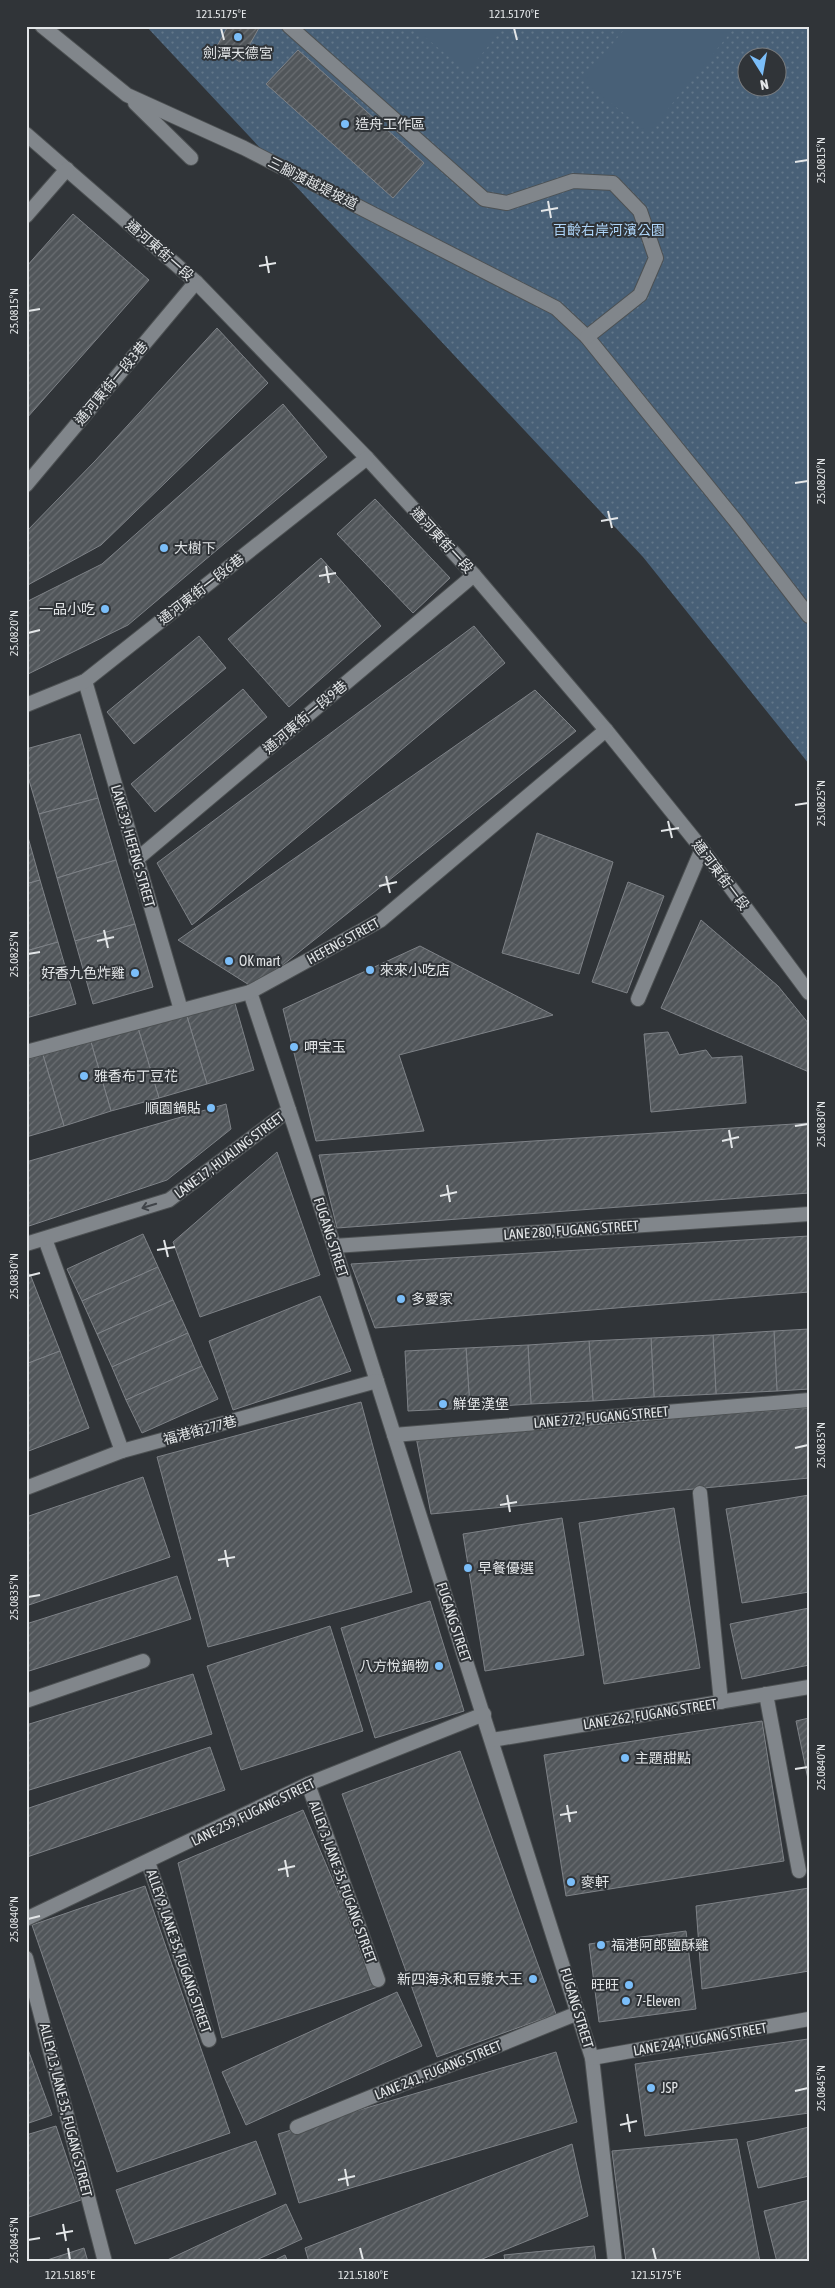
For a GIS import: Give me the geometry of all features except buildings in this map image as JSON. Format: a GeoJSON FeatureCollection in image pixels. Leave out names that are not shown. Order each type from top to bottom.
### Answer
{"type":"FeatureCollection","features":[{"type":"Feature","properties":{"kind":"street","name":"三腳渡越堤坡道"},"geometry":{"type":"LineString","coordinates":[[42,26],[128,95],[244,148],[556,308],[587,337],[735,520],[809,616]]}},
{"type":"Feature","properties":{"kind":"street"},"geometry":{"type":"LineString","coordinates":[[289,26],[484,199],[507,203],[573,182],[613,183],[620,190],[640,211],[656,258],[640,295],[587,337]]}},
{"type":"Feature","properties":{"kind":"street"},"geometry":{"type":"LineString","coordinates":[[128,95],[191,158]]}},
{"type":"Feature","properties":{"kind":"street","name":"通河東街一段"},"geometry":{"type":"LineString","coordinates":[[26,134],[196,282],[367,458],[474,575],[606,730],[702,849],[809,993]]}},
{"type":"Feature","properties":{"kind":"street"},"geometry":{"type":"LineString","coordinates":[[26,216],[67,169]]}},
{"type":"Feature","properties":{"kind":"street","name":"通河東街一段3巷"},"geometry":{"type":"LineString","coordinates":[[26,485],[196,282]]}},
{"type":"Feature","properties":{"kind":"street","name":"通河東街一段6巷"},"geometry":{"type":"LineString","coordinates":[[26,706],[85,681],[367,458]]}},
{"type":"Feature","properties":{"kind":"street","name":"通河東街一段9巷"},"geometry":{"type":"LineString","coordinates":[[136,860],[474,575]]}},
{"type":"Feature","properties":{"kind":"street","name":"LANE 39, HEFENG STREET"},"geometry":{"type":"LineString","coordinates":[[85,681],[181,1010]]}},
{"type":"Feature","properties":{"kind":"street","name":"HEFENG STREET"},"geometry":{"type":"LineString","coordinates":[[26,1052],[250,992],[381,920],[606,730]]}},
{"type":"Feature","properties":{"kind":"street"},"geometry":{"type":"LineString","coordinates":[[638,999],[702,849]]}},
{"type":"Feature","properties":{"kind":"street","name":"FUGANG STREET"},"geometry":{"type":"LineString","coordinates":[[250,992],[378,1381],[592,2058],[615,2262]]}},
{"type":"Feature","properties":{"kind":"street","name":"LANE 17, HUALING STREET"},"geometry":{"type":"LineString","coordinates":[[26,1244],[170,1200],[289,1110]]}},
{"type":"Feature","properties":{"kind":"street","name":"LANE 280, FUGANG STREET"},"geometry":{"type":"LineString","coordinates":[[334,1246],[809,1214]]}},
{"type":"Feature","properties":{"kind":"street"},"geometry":{"type":"LineString","coordinates":[[45,1239],[122,1451]]}},
{"type":"Feature","properties":{"kind":"street","name":"福港街277巷"},"geometry":{"type":"LineString","coordinates":[[26,1488],[122,1451],[378,1381]]}},
{"type":"Feature","properties":{"kind":"street","name":"LANE 272, FUGANG STREET"},"geometry":{"type":"LineString","coordinates":[[394,1435],[809,1400]]}},
{"type":"Feature","properties":{"kind":"street"},"geometry":{"type":"LineString","coordinates":[[700,1493],[721,1702]]}},
{"type":"Feature","properties":{"kind":"street"},"geometry":{"type":"LineString","coordinates":[[26,1701],[143,1662]]}},
{"type":"Feature","properties":{"kind":"street","name":"LANE 262, FUGANG STREET"},"geometry":{"type":"LineString","coordinates":[[492,1740],[809,1687]]}},
{"type":"Feature","properties":{"kind":"street"},"geometry":{"type":"LineString","coordinates":[[766,1694],[799,1871]]}},
{"type":"Feature","properties":{"kind":"street","name":"LANE 259, FUGANG STREET"},"geometry":{"type":"LineString","coordinates":[[26,1919],[308,1784],[484,1714]]}},
{"type":"Feature","properties":{"kind":"street","name":"ALLEY 3, LANE 35, FUGANG STREET"},"geometry":{"type":"LineString","coordinates":[[308,1784],[378,1980]]}},
{"type":"Feature","properties":{"kind":"street","name":"ALLEY 9, LANE 35, FUGANG STREET"},"geometry":{"type":"LineString","coordinates":[[148,1862],[209,2040]]}},
{"type":"Feature","properties":{"kind":"street","name":"ALLEY 13, LANE 35, FUGANG STREET"},"geometry":{"type":"LineString","coordinates":[[26,1958],[105,2262]]}},
{"type":"Feature","properties":{"kind":"street","name":"LANE 241, FUGANG STREET"},"geometry":{"type":"LineString","coordinates":[[297,2127],[578,2013]]}},
{"type":"Feature","properties":{"kind":"street","name":"LANE 244, FUGANG STREET"},"geometry":{"type":"LineString","coordinates":[[592,2058],[809,2019]]}},
{"type":"Feature","properties":{"kind":"green space","name":"百齡右岸河濱公園"},"geometry":{"type":"Polygon","coordinates":[[[146,26],[809,26],[809,764],[643,557],[146,26]]]}},
{"type":"Feature","properties":{"kind":"green space"},"geometry":{"type":"Polygon","coordinates":[[[412,26],[505,26],[467,72],[412,26]]]}},
{"type":"Feature","properties":{"kind":"green space"},"geometry":{"type":"Polygon","coordinates":[[[627,26],[736,26],[648,133],[583,80],[627,26]]]}},
{"type":"Feature","properties":{"kind":"place","name":"劍潭天德宮"},"geometry":{"type":"Point","coordinates":[238,37]}},
{"type":"Feature","properties":{"kind":"place","name":"造舟工作區"},"geometry":{"type":"Point","coordinates":[345,124]}},
{"type":"Feature","properties":{"kind":"place","name":"大樹下"},"geometry":{"type":"Point","coordinates":[164,548]}},
{"type":"Feature","properties":{"kind":"place","name":"一品小吃"},"geometry":{"type":"Point","coordinates":[105,609]}},
{"type":"Feature","properties":{"kind":"place","name":"OK mart"},"geometry":{"type":"Point","coordinates":[229,961]}},
{"type":"Feature","properties":{"kind":"place","name":"來來小吃店"},"geometry":{"type":"Point","coordinates":[370,970]}},
{"type":"Feature","properties":{"kind":"place","name":"好香九色炸雞"},"geometry":{"type":"Point","coordinates":[135,973]}},
{"type":"Feature","properties":{"kind":"place","name":"呷宝玉"},"geometry":{"type":"Point","coordinates":[294,1047]}},
{"type":"Feature","properties":{"kind":"place","name":"雅香布丁豆花"},"geometry":{"type":"Point","coordinates":[84,1076]}},
{"type":"Feature","properties":{"kind":"place","name":"順園鍋貼"},"geometry":{"type":"Point","coordinates":[211,1108]}},
{"type":"Feature","properties":{"kind":"place","name":"多愛家"},"geometry":{"type":"Point","coordinates":[401,1299]}},
{"type":"Feature","properties":{"kind":"place","name":"鮮堡漢堡"},"geometry":{"type":"Point","coordinates":[443,1404]}},
{"type":"Feature","properties":{"kind":"place","name":"早餐優選"},"geometry":{"type":"Point","coordinates":[468,1568]}},
{"type":"Feature","properties":{"kind":"place","name":"八方悅鍋物"},"geometry":{"type":"Point","coordinates":[439,1666]}},
{"type":"Feature","properties":{"kind":"place","name":"主題甜點"},"geometry":{"type":"Point","coordinates":[625,1758]}},
{"type":"Feature","properties":{"kind":"place","name":"麥軒"},"geometry":{"type":"Point","coordinates":[571,1882]}},
{"type":"Feature","properties":{"kind":"place","name":"福港阿郎鹽酥雞"},"geometry":{"type":"Point","coordinates":[601,1945]}},
{"type":"Feature","properties":{"kind":"place","name":"新四海永和豆漿大王"},"geometry":{"type":"Point","coordinates":[533,1979]}},
{"type":"Feature","properties":{"kind":"place","name":"旺旺"},"geometry":{"type":"Point","coordinates":[629,1985]}},
{"type":"Feature","properties":{"kind":"place","name":"7-Eleven"},"geometry":{"type":"Point","coordinates":[626,2001]}},
{"type":"Feature","properties":{"kind":"place","name":"JSP"},"geometry":{"type":"Point","coordinates":[651,2088]}}]}
